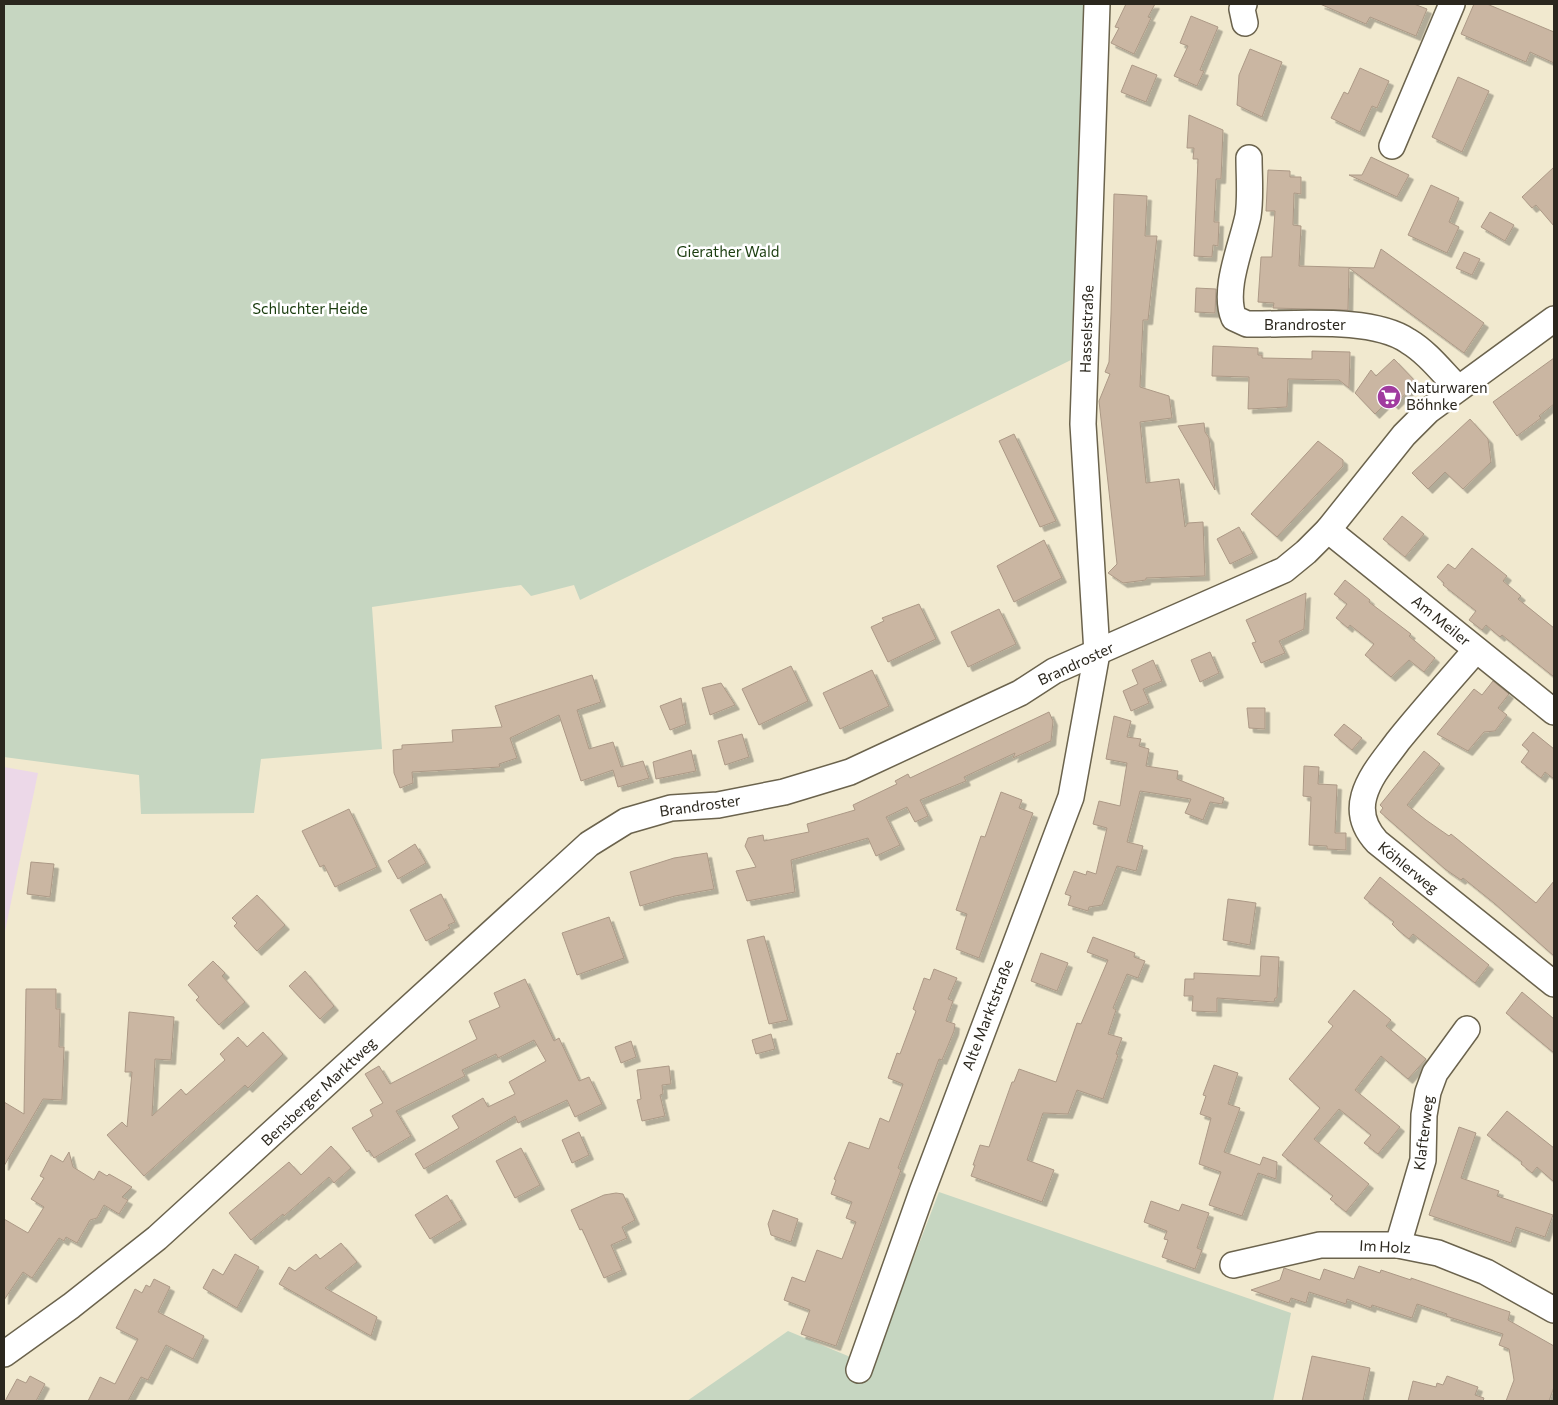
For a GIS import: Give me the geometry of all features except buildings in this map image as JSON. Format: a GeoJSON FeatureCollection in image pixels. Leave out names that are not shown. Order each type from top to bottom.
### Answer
{"type":"FeatureCollection","features":[{"type":"Feature","properties":{"kind":"street","name":"Hasselstraße"},"geometry":{"type":"LineString","coordinates":[[1097,4],[1083,424],[1097,653]]}},
{"type":"Feature","properties":{"kind":"street"},"geometry":{"type":"LineString","coordinates":[[1392,146],[1452,4]]}},
{"type":"Feature","properties":{"kind":"street","name":"Brandroster"},"geometry":{"type":"LineString","coordinates":[[1249,158],[1248,215],[1235,259],[1230,309],[1234,318],[1247,324],[1352,325],[1380,328],[1408,340],[1426,355],[1458,388]]}},
{"type":"Feature","properties":{"kind":"street","name":"Brandroster"},"geometry":{"type":"LineString","coordinates":[[626,821],[671,808],[718,806],[784,792],[850,772],[1020,692],[1054,671],[1284,570],[1328,530],[1404,435],[1428,412],[1554,319]]}},
{"type":"Feature","properties":{"kind":"street","name":"Am Meiler"},"geometry":{"type":"LineString","coordinates":[[1328,530],[1554,712]]}},
{"type":"Feature","properties":{"kind":"street","name":"Köhlerweg"},"geometry":{"type":"LineString","coordinates":[[1476,650],[1421,713],[1372,774],[1363,798],[1362,816],[1367,831],[1377,842],[1554,984]]}},
{"type":"Feature","properties":{"kind":"street","name":"Alte Marktstraße"},"geometry":{"type":"LineString","coordinates":[[859,1370],[922,1192],[1071,797],[1097,653]]}},
{"type":"Feature","properties":{"kind":"street","name":"Bensberger Marktweg"},"geometry":{"type":"LineString","coordinates":[[4,1354],[71,1306],[157,1238],[251,1155],[537,890],[589,844],[626,821]]}},
{"type":"Feature","properties":{"kind":"street","name":"Klafterweg"},"geometry":{"type":"LineString","coordinates":[[1398,1245],[1423,1160],[1424,1115],[1428,1092],[1434,1074],[1467,1029]]}},
{"type":"Feature","properties":{"kind":"street","name":"Im Holz"},"geometry":{"type":"LineString","coordinates":[[1233,1265],[1320,1245],[1398,1245],[1438,1253],[1486,1272],[1554,1310]]}},
{"type":"Feature","properties":{"kind":"shaded area"},"geometry":{"type":"Polygon","coordinates":[[[4,767],[38,773],[4,936],[4,767]]]}},
{"type":"Feature","properties":{"kind":"green space","name":"Schluchter Heide"},"geometry":{"type":"Polygon","coordinates":[[[4,4],[1087,4],[1071,360],[580,600],[574,585],[531,596],[521,585],[372,607],[382,749],[261,759],[254,813],[141,814],[139,775],[4,757],[4,4]]]}},
{"type":"Feature","properties":{"kind":"green space"},"geometry":{"type":"Polygon","coordinates":[[[939,1192],[1291,1313],[1273,1401],[687,1401],[788,1331],[872,1366],[939,1192]]]}},
{"type":"Feature","properties":{"kind":"place","name":"Naturwaren Böhnke"},"geometry":{"type":"Point","coordinates":[1389,397]}},
{"type":"Feature","properties":{"kind":"park label","name":"Gierather Wald"},"geometry":{"type":"Point","coordinates":[728,252]}}]}
